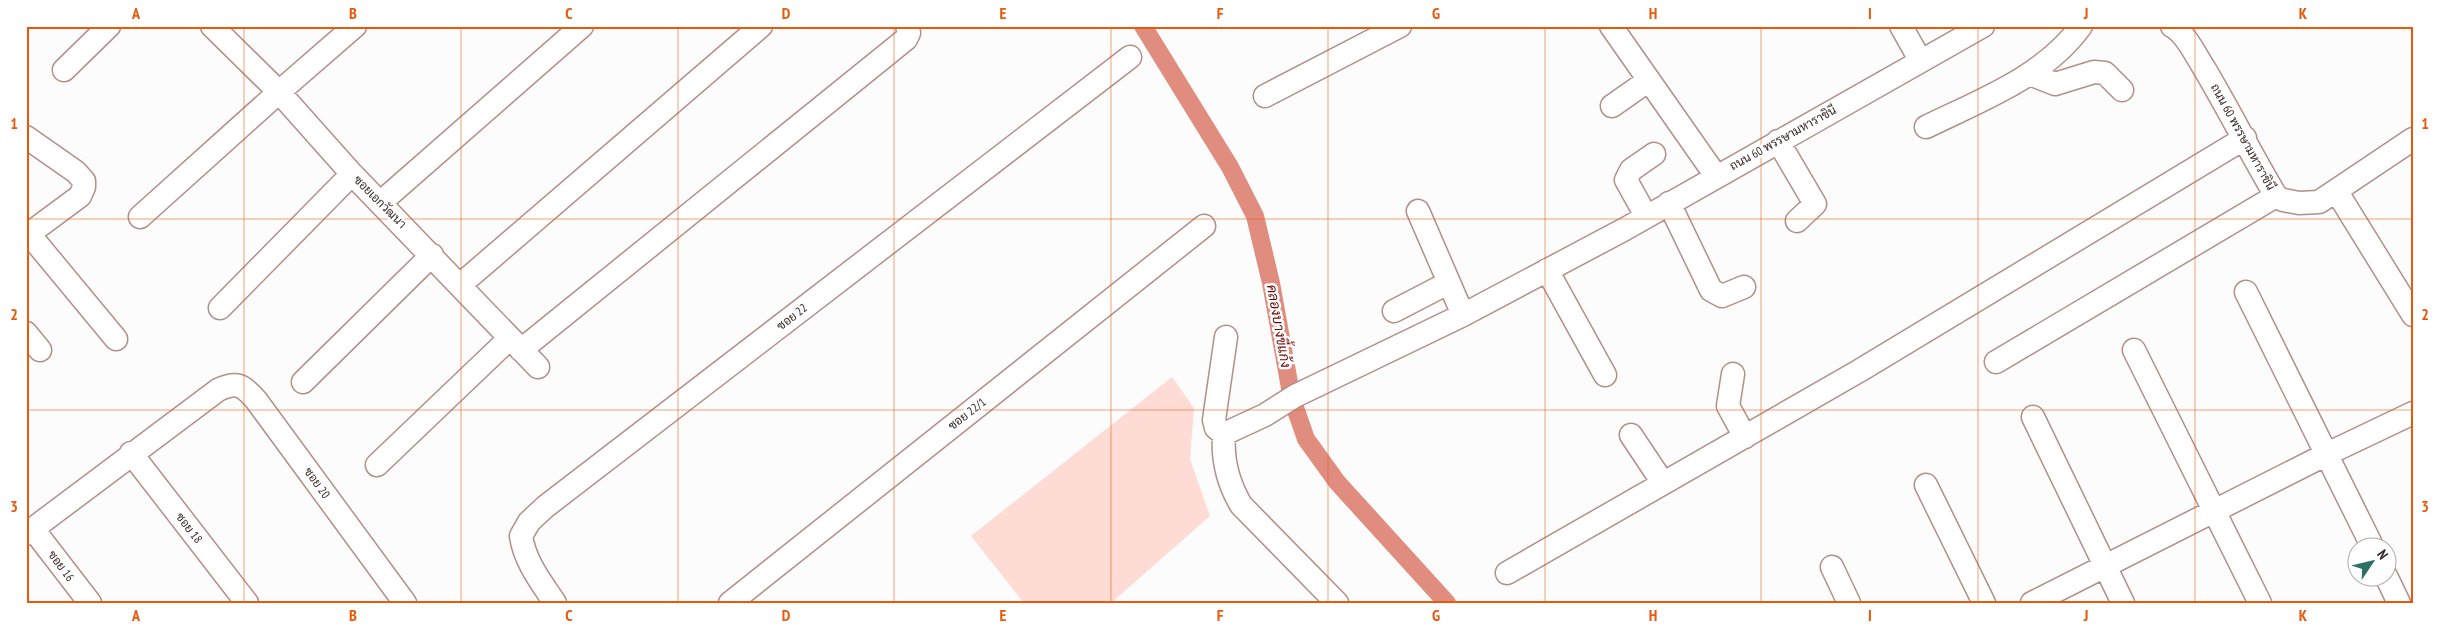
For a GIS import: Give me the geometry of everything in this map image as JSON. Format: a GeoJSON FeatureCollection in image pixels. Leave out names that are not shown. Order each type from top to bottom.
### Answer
{"type":"FeatureCollection","features":[{"type":"Feature","properties":{"kind":"street"},"geometry":{"type":"LineString","coordinates":[[64,70],[109,26]]}},
{"type":"Feature","properties":{"kind":"street"},"geometry":{"type":"LineString","coordinates":[[140,217],[278,92],[356,26]]}},
{"type":"Feature","properties":{"kind":"street"},"geometry":{"type":"LineString","coordinates":[[380,203],[582,26]]}},
{"type":"Feature","properties":{"kind":"street"},"geometry":{"type":"LineString","coordinates":[[460,284],[761,26]]}},
{"type":"Feature","properties":{"kind":"street"},"geometry":{"type":"LineString","coordinates":[[377,465],[516,344],[906,39],[909,33],[907,26]]}},
{"type":"Feature","properties":{"kind":"street"},"geometry":{"type":"LineString","coordinates":[[1265,96],[1400,26]]}},
{"type":"Feature","properties":{"kind":"street","name":"ถนน 60 พรรษามหาราชินี"},"geometry":{"type":"LineString","coordinates":[[1611,26],[1716,176],[1983,26]]}},
{"type":"Feature","properties":{"kind":"street"},"geometry":{"type":"LineString","coordinates":[[1901,26],[1920,60]]}},
{"type":"Feature","properties":{"kind":"street"},"geometry":{"type":"LineString","coordinates":[[1926,128],[2030,74],[2047,62],[2073,37],[2081,26]]}},
{"type":"Feature","properties":{"kind":"street","name":"ถนน 60 พรรษามหาราชินี"},"geometry":{"type":"LineString","coordinates":[[2178,28],[2245,138],[2276,196],[2283,200],[2299,203],[2318,202],[2336,192],[2413,139]]}},
{"type":"Feature","properties":{"kind":"street","name":"ซอยเอกวัฒนา"},"geometry":{"type":"LineString","coordinates":[[217,31],[278,92],[352,174],[538,367]]}},
{"type":"Feature","properties":{"kind":"street","name":"ซอย 22"},"geometry":{"type":"LineString","coordinates":[[555,603],[535,574],[523,551],[520,536],[529,522],[545,507],[1130,57]]}},
{"type":"Feature","properties":{"kind":"street"},"geometry":{"type":"LineString","coordinates":[[2030,74],[2055,84],[2094,72],[2105,72],[2122,90]]}},
{"type":"Feature","properties":{"kind":"street"},"geometry":{"type":"LineString","coordinates":[[1612,106],[1649,80]]}},
{"type":"Feature","properties":{"kind":"street"},"geometry":{"type":"LineString","coordinates":[[26,136],[76,172],[84,181],[84,187],[80,196],[27,235],[116,339]]}},
{"type":"Feature","properties":{"kind":"street"},"geometry":{"type":"LineString","coordinates":[[1507,573],[1745,437],[2245,138]]}},
{"type":"Feature","properties":{"kind":"street"},"geometry":{"type":"LineString","coordinates":[[1778,142],[1815,204],[1797,221]]}},
{"type":"Feature","properties":{"kind":"street"},"geometry":{"type":"LineString","coordinates":[[1646,216],[1626,180],[1631,170],[1654,154]]}},
{"type":"Feature","properties":{"kind":"street"},"geometry":{"type":"LineString","coordinates":[[220,308],[352,174]]}},
{"type":"Feature","properties":{"kind":"street"},"geometry":{"type":"LineString","coordinates":[[1224,434],[1265,415],[1295,396],[1463,315],[1669,204],[1716,176]]}},
{"type":"Feature","properties":{"kind":"street"},"geometry":{"type":"LineString","coordinates":[[2336,192],[2413,315]]}},
{"type":"Feature","properties":{"kind":"street"},"geometry":{"type":"LineString","coordinates":[[1996,362],[2276,196]]}},
{"type":"Feature","properties":{"kind":"street"},"geometry":{"type":"LineString","coordinates":[[1669,204],[1711,290],[1722,296],[1744,287]]}},
{"type":"Feature","properties":{"kind":"street"},"geometry":{"type":"LineString","coordinates":[[1418,210],[1463,315]]}},
{"type":"Feature","properties":{"kind":"street","name":"ซอย 22/1"},"geometry":{"type":"LineString","coordinates":[[730,603],[1204,226]]}},
{"type":"Feature","properties":{"kind":"street"},"geometry":{"type":"LineString","coordinates":[[303,382],[432,255]]}},
{"type":"Feature","properties":{"kind":"street"},"geometry":{"type":"LineString","coordinates":[[1547,270],[1605,375]]}},
{"type":"Feature","properties":{"kind":"street"},"geometry":{"type":"LineString","coordinates":[[1394,311],[1448,283]]}},
{"type":"Feature","properties":{"kind":"street"},"geometry":{"type":"LineString","coordinates":[[2246,292],[2367,536]]}},
{"type":"Feature","properties":{"kind":"street"},"geometry":{"type":"LineString","coordinates":[[1224,434],[1216,428],[1214,420],[1226,337]]}},
{"type":"Feature","properties":{"kind":"street"},"geometry":{"type":"LineString","coordinates":[[2134,350],[2260,603]]}},
{"type":"Feature","properties":{"kind":"street"},"geometry":{"type":"LineString","coordinates":[[1733,374],[1728,406],[1745,437]]}},
{"type":"Feature","properties":{"kind":"street","name":"ซอย 20"},"geometry":{"type":"LineString","coordinates":[[131,454],[218,390],[227,386],[237,385],[245,388],[405,603]]}},
{"type":"Feature","properties":{"kind":"street"},"geometry":{"type":"LineString","coordinates":[[2032,603],[2327,454],[2413,413]]}},
{"type":"Feature","properties":{"kind":"street"},"geometry":{"type":"LineString","coordinates":[[2033,416],[2123,603]]}},
{"type":"Feature","properties":{"kind":"street"},"geometry":{"type":"LineString","coordinates":[[1224,434],[1223,458],[1226,470],[1233,491],[1242,505],[1337,603]]}},
{"type":"Feature","properties":{"kind":"street"},"geometry":{"type":"LineString","coordinates":[[1631,435],[1663,483]]}},
{"type":"Feature","properties":{"kind":"street"},"geometry":{"type":"LineString","coordinates":[[30,531],[131,454]]}},
{"type":"Feature","properties":{"kind":"street","name":"ซอย 18"},"geometry":{"type":"LineString","coordinates":[[131,454],[247,603]]}},
{"type":"Feature","properties":{"kind":"street"},"geometry":{"type":"LineString","coordinates":[[1926,485],[1984,603]]}},
{"type":"Feature","properties":{"kind":"street","name":"ซอย 16"},"geometry":{"type":"LineString","coordinates":[[30,531],[90,603]]}},
{"type":"Feature","properties":{"kind":"street"},"geometry":{"type":"LineString","coordinates":[[1832,567],[1848,603]]}},
{"type":"Feature","properties":{"kind":"street"},"geometry":{"type":"LineString","coordinates":[[2391,586],[2399,603]]}},
{"type":"Feature","properties":{"kind":"shaded area"},"geometry":{"type":"Polygon","coordinates":[[[1172,377],[1194,408],[1190,459],[1210,516],[1111,603],[1024,603],[971,536],[1172,377]]]}},
{"type":"Feature","properties":{"kind":"waterway","name":"คลองบางขี้แก้ง"},"geometry":{"type":"LineString","coordinates":[[1143,26],[1230,167],[1255,216],[1271,283],[1292,399],[1306,439],[1337,482],[1447,603]]}}]}
